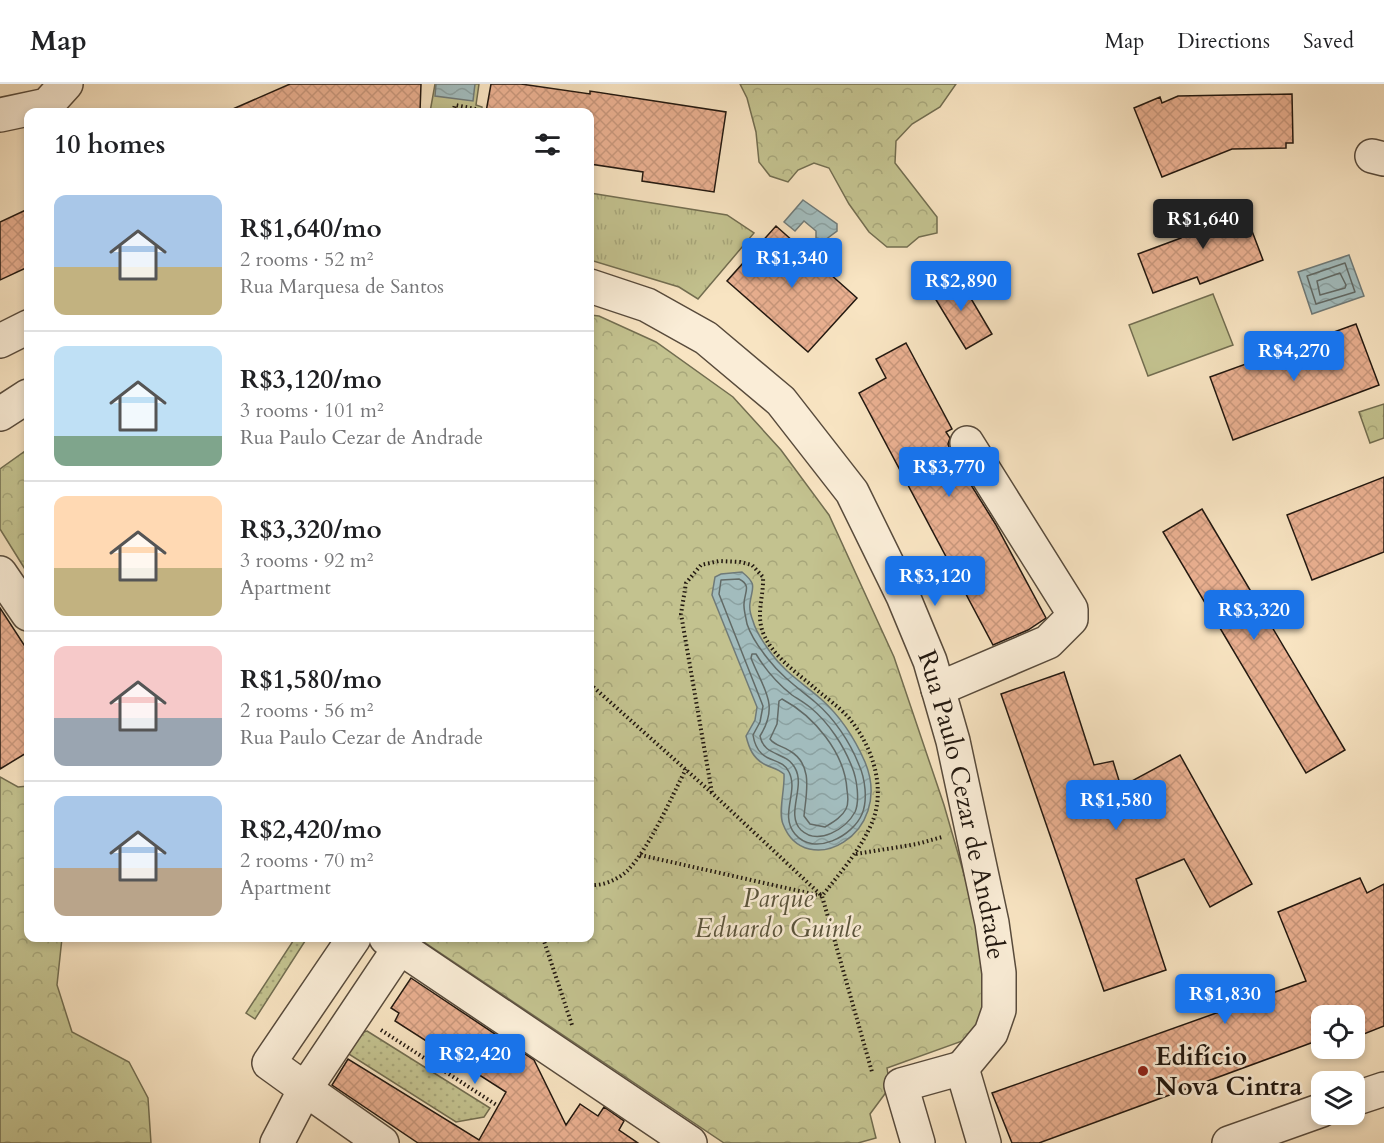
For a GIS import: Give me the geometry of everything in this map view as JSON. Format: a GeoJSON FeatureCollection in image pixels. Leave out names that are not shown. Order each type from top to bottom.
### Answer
{"type":"FeatureCollection","features":[{"type":"Feature","properties":{"kind":"street"},"geometry":{"type":"LineString","coordinates":[[33,108],[47,105],[66,84]]}},
{"type":"Feature","properties":{"kind":"street"},"geometry":{"type":"LineString","coordinates":[[0,115],[24,110]]}},
{"type":"Feature","properties":{"kind":"street","name":"Rua Paulo Cezar de Andrade"},"geometry":{"type":"LineString","coordinates":[[594,287],[647,305],[706,338],[781,401],[852,492],[903,596],[930,661],[953,741],[990,912],[999,974],[999,1010],[990,1033],[962,1068]]}},
{"type":"Feature","properties":{"kind":"street"},"geometry":{"type":"LineString","coordinates":[[0,340],[24,329]]}},
{"type":"Feature","properties":{"kind":"street"},"geometry":{"type":"LineString","coordinates":[[0,414],[24,399]]}},
{"type":"Feature","properties":{"kind":"street"},"geometry":{"type":"LineString","coordinates":[[938,689],[1048,642],[1071,619],[1071,609],[967,443]]}},
{"type":"Feature","properties":{"kind":"street"},"geometry":{"type":"LineString","coordinates":[[0,573],[24,608]]}},
{"type":"Feature","properties":{"kind":"street"},"geometry":{"type":"LineString","coordinates":[[351,942],[268,1063],[382,1143]]}},
{"type":"Feature","properties":{"kind":"street"},"geometry":{"type":"LineString","coordinates":[[277,1143],[305,1089],[355,1013],[393,942],[690,1143]]}},
{"type":"Feature","properties":{"kind":"street"},"geometry":{"type":"LineString","coordinates":[[918,1143],[901,1085],[962,1068],[984,1143]]}},
{"type":"Feature","properties":{"kind":"street"},"geometry":{"type":"LineString","coordinates":[[1365,1095],[1384,1089]]}},
{"type":"Feature","properties":{"kind":"street"},"geometry":{"type":"LineString","coordinates":[[1229,1143],[1311,1114]]}},
{"type":"Feature","properties":{"kind":"path"},"geometry":{"type":"LineString","coordinates":[[454,108],[455,105],[471,108]]}},
{"type":"Feature","properties":{"kind":"path"},"geometry":{"type":"LineString","coordinates":[[712,793],[681,614],[686,583],[701,565],[719,561],[740,562],[752,565],[762,577],[763,584],[758,611],[764,636],[790,668],[849,719],[868,750],[876,771],[878,788],[876,810],[871,825],[855,854],[822,896]]}},
{"type":"Feature","properties":{"kind":"path"},"geometry":{"type":"LineString","coordinates":[[594,688],[686,769],[822,896],[874,1080]]}},
{"type":"Feature","properties":{"kind":"path"},"geometry":{"type":"LineString","coordinates":[[594,885],[602,886],[626,872],[640,855],[686,769]]}},
{"type":"Feature","properties":{"kind":"path"},"geometry":{"type":"LineString","coordinates":[[855,854],[917,844]]}},
{"type":"Feature","properties":{"kind":"path"},"geometry":{"type":"LineString","coordinates":[[640,855],[822,896]]}},
{"type":"Feature","properties":{"kind":"path"},"geometry":{"type":"LineString","coordinates":[[544,942],[575,1034]]}},
{"type":"Feature","properties":{"kind":"path"},"geometry":{"type":"LineString","coordinates":[[355,1013],[498,1106]]}},
{"type":"Feature","properties":{"kind":"green space"},"geometry":{"type":"Polygon","coordinates":[[[435,84],[479,84],[476,105],[482,108],[431,108],[435,84]]]}},
{"type":"Feature","properties":{"kind":"green space"},"geometry":{"type":"Polygon","coordinates":[[[740,84],[956,84],[940,107],[912,124],[896,141],[895,163],[937,217],[937,233],[919,237],[907,247],[887,247],[869,232],[849,204],[829,168],[814,163],[798,170],[788,182],[770,176],[759,162],[756,132],[747,98],[740,84]]]}},
{"type":"Feature","properties":{"kind":"green space"},"geometry":{"type":"Polygon","coordinates":[[[594,194],[727,215],[754,233],[698,299],[679,287],[594,261],[594,194]]]}},
{"type":"Feature","properties":{"kind":"green space"},"geometry":{"type":"Polygon","coordinates":[[[1213,294],[1233,345],[1148,376],[1129,325],[1213,294]]]}},
{"type":"Feature","properties":{"kind":"green space","name":"Parque Eduardo Guinle"},"geometry":{"type":"Polygon","coordinates":[[[594,315],[656,342],[733,397],[781,450],[829,515],[894,657],[944,805],[976,916],[988,1001],[982,1018],[968,1039],[887,1068],[890,1087],[870,1114],[876,1138],[858,1143],[724,1143],[424,942],[594,942],[594,315]]]}},
{"type":"Feature","properties":{"kind":"green space"},"geometry":{"type":"Polygon","coordinates":[[[1384,404],[1384,438],[1370,443],[1359,412],[1384,404]]]}},
{"type":"Feature","properties":{"kind":"green space"},"geometry":{"type":"Polygon","coordinates":[[[24,452],[24,568],[0,529],[0,469],[24,452]]]}},
{"type":"Feature","properties":{"kind":"green space"},"geometry":{"type":"Polygon","coordinates":[[[0,777],[18,787],[24,786],[24,942],[62,942],[57,985],[72,1032],[129,1062],[148,1098],[151,1143],[0,1143],[0,777]]]}},
{"type":"Feature","properties":{"kind":"green space"},"geometry":{"type":"Polygon","coordinates":[[[292,942],[304,942],[255,1019],[246,1013],[292,942]]]}},
{"type":"Feature","properties":{"kind":"green space"},"geometry":{"type":"Polygon","coordinates":[[[367,1031],[490,1108],[484,1117],[456,1122],[344,1051],[354,1035],[367,1031]]]}},
{"type":"Feature","properties":{"kind":"water"},"geometry":{"type":"Polygon","coordinates":[[[436,84],[475,84],[473,101],[435,96],[436,84]]]}},
{"type":"Feature","properties":{"kind":"water"},"geometry":{"type":"Polygon","coordinates":[[[803,200],[837,224],[837,231],[825,240],[816,238],[816,231],[804,221],[795,231],[784,222],[803,200]]]}},
{"type":"Feature","properties":{"kind":"water"},"geometry":{"type":"Polygon","coordinates":[[[1349,255],[1364,296],[1312,314],[1298,272],[1349,255]]]}},
{"type":"Feature","properties":{"kind":"water"},"geometry":{"type":"Polygon","coordinates":[[[742,572],[752,583],[750,612],[763,642],[776,660],[794,678],[821,699],[841,720],[865,762],[871,788],[868,811],[858,829],[843,842],[827,849],[809,849],[794,841],[782,819],[784,774],[758,760],[752,753],[747,740],[746,736],[755,720],[757,707],[712,595],[715,577],[721,574],[742,572]]]}},
{"type":"Feature","properties":{"kind":"building"},"geometry":{"type":"Polygon","coordinates":[[[290,84],[421,84],[420,108],[235,108],[290,84]]]}},
{"type":"Feature","properties":{"kind":"building"},"geometry":{"type":"Polygon","coordinates":[[[491,84],[521,84],[590,94],[590,91],[726,112],[714,192],[642,181],[643,172],[594,165],[594,108],[487,108],[491,84]]]}},
{"type":"Feature","properties":{"kind":"building"},"geometry":{"type":"Polygon","coordinates":[[[1292,94],[1293,143],[1286,143],[1286,148],[1232,149],[1162,177],[1134,108],[1160,97],[1162,103],[1178,96],[1292,94]]]}},
{"type":"Feature","properties":{"kind":"building"},"geometry":{"type":"Polygon","coordinates":[[[1241,202],[1263,260],[1200,284],[1197,277],[1153,293],[1138,254],[1181,238],[1177,226],[1241,202]]]}},
{"type":"Feature","properties":{"kind":"building"},"geometry":{"type":"Polygon","coordinates":[[[24,211],[24,269],[0,280],[0,222],[24,211]]]}},
{"type":"Feature","properties":{"kind":"building"},"geometry":{"type":"Polygon","coordinates":[[[776,226],[857,298],[808,352],[727,281],[776,226]]]}},
{"type":"Feature","properties":{"kind":"building"},"geometry":{"type":"Polygon","coordinates":[[[957,275],[992,334],[966,349],[930,290],[957,275]]]}},
{"type":"Feature","properties":{"kind":"building"},"geometry":{"type":"Polygon","coordinates":[[[1356,324],[1379,385],[1233,440],[1210,377],[1356,324]]]}},
{"type":"Feature","properties":{"kind":"building"},"geometry":{"type":"Polygon","coordinates":[[[906,343],[952,429],[946,432],[950,438],[948,444],[951,453],[996,525],[1046,618],[1028,630],[993,645],[859,393],[886,378],[876,359],[906,343]]]}},
{"type":"Feature","properties":{"kind":"building"},"geometry":{"type":"Polygon","coordinates":[[[1384,477],[1384,552],[1312,580],[1287,515],[1384,477]]]}},
{"type":"Feature","properties":{"kind":"building"},"geometry":{"type":"Polygon","coordinates":[[[1202,509],[1345,750],[1306,773],[1163,532],[1202,509]]]}},
{"type":"Feature","properties":{"kind":"building"},"geometry":{"type":"Polygon","coordinates":[[[0,608],[24,645],[24,754],[0,769],[0,608]]]}},
{"type":"Feature","properties":{"kind":"building"},"geometry":{"type":"Polygon","coordinates":[[[1064,672],[1094,765],[1113,761],[1121,787],[1180,755],[1252,884],[1210,907],[1184,859],[1136,879],[1166,970],[1104,991],[1001,694],[1064,672]]]}},
{"type":"Feature","properties":{"kind":"building"},"geometry":{"type":"Polygon","coordinates":[[[1360,878],[1367,893],[1384,884],[1384,1026],[1365,1034],[1365,1005],[1311,1005],[1311,1043],[1039,1143],[1012,1143],[992,1093],[1306,981],[1278,912],[1360,878]]]}},
{"type":"Feature","properties":{"kind":"building"},"geometry":{"type":"Polygon","coordinates":[[[411,978],[534,1060],[566,1125],[580,1104],[598,1116],[604,1107],[624,1121],[619,1130],[638,1143],[418,1143],[332,1085],[348,1059],[479,1140],[506,1092],[395,1021],[399,1013],[391,1008],[411,978]]]}},
{"type":"Feature","properties":{"kind":"place","name":"Edifício Nova Cintra"},"geometry":{"type":"Point","coordinates":[1143,1071]}}]}
